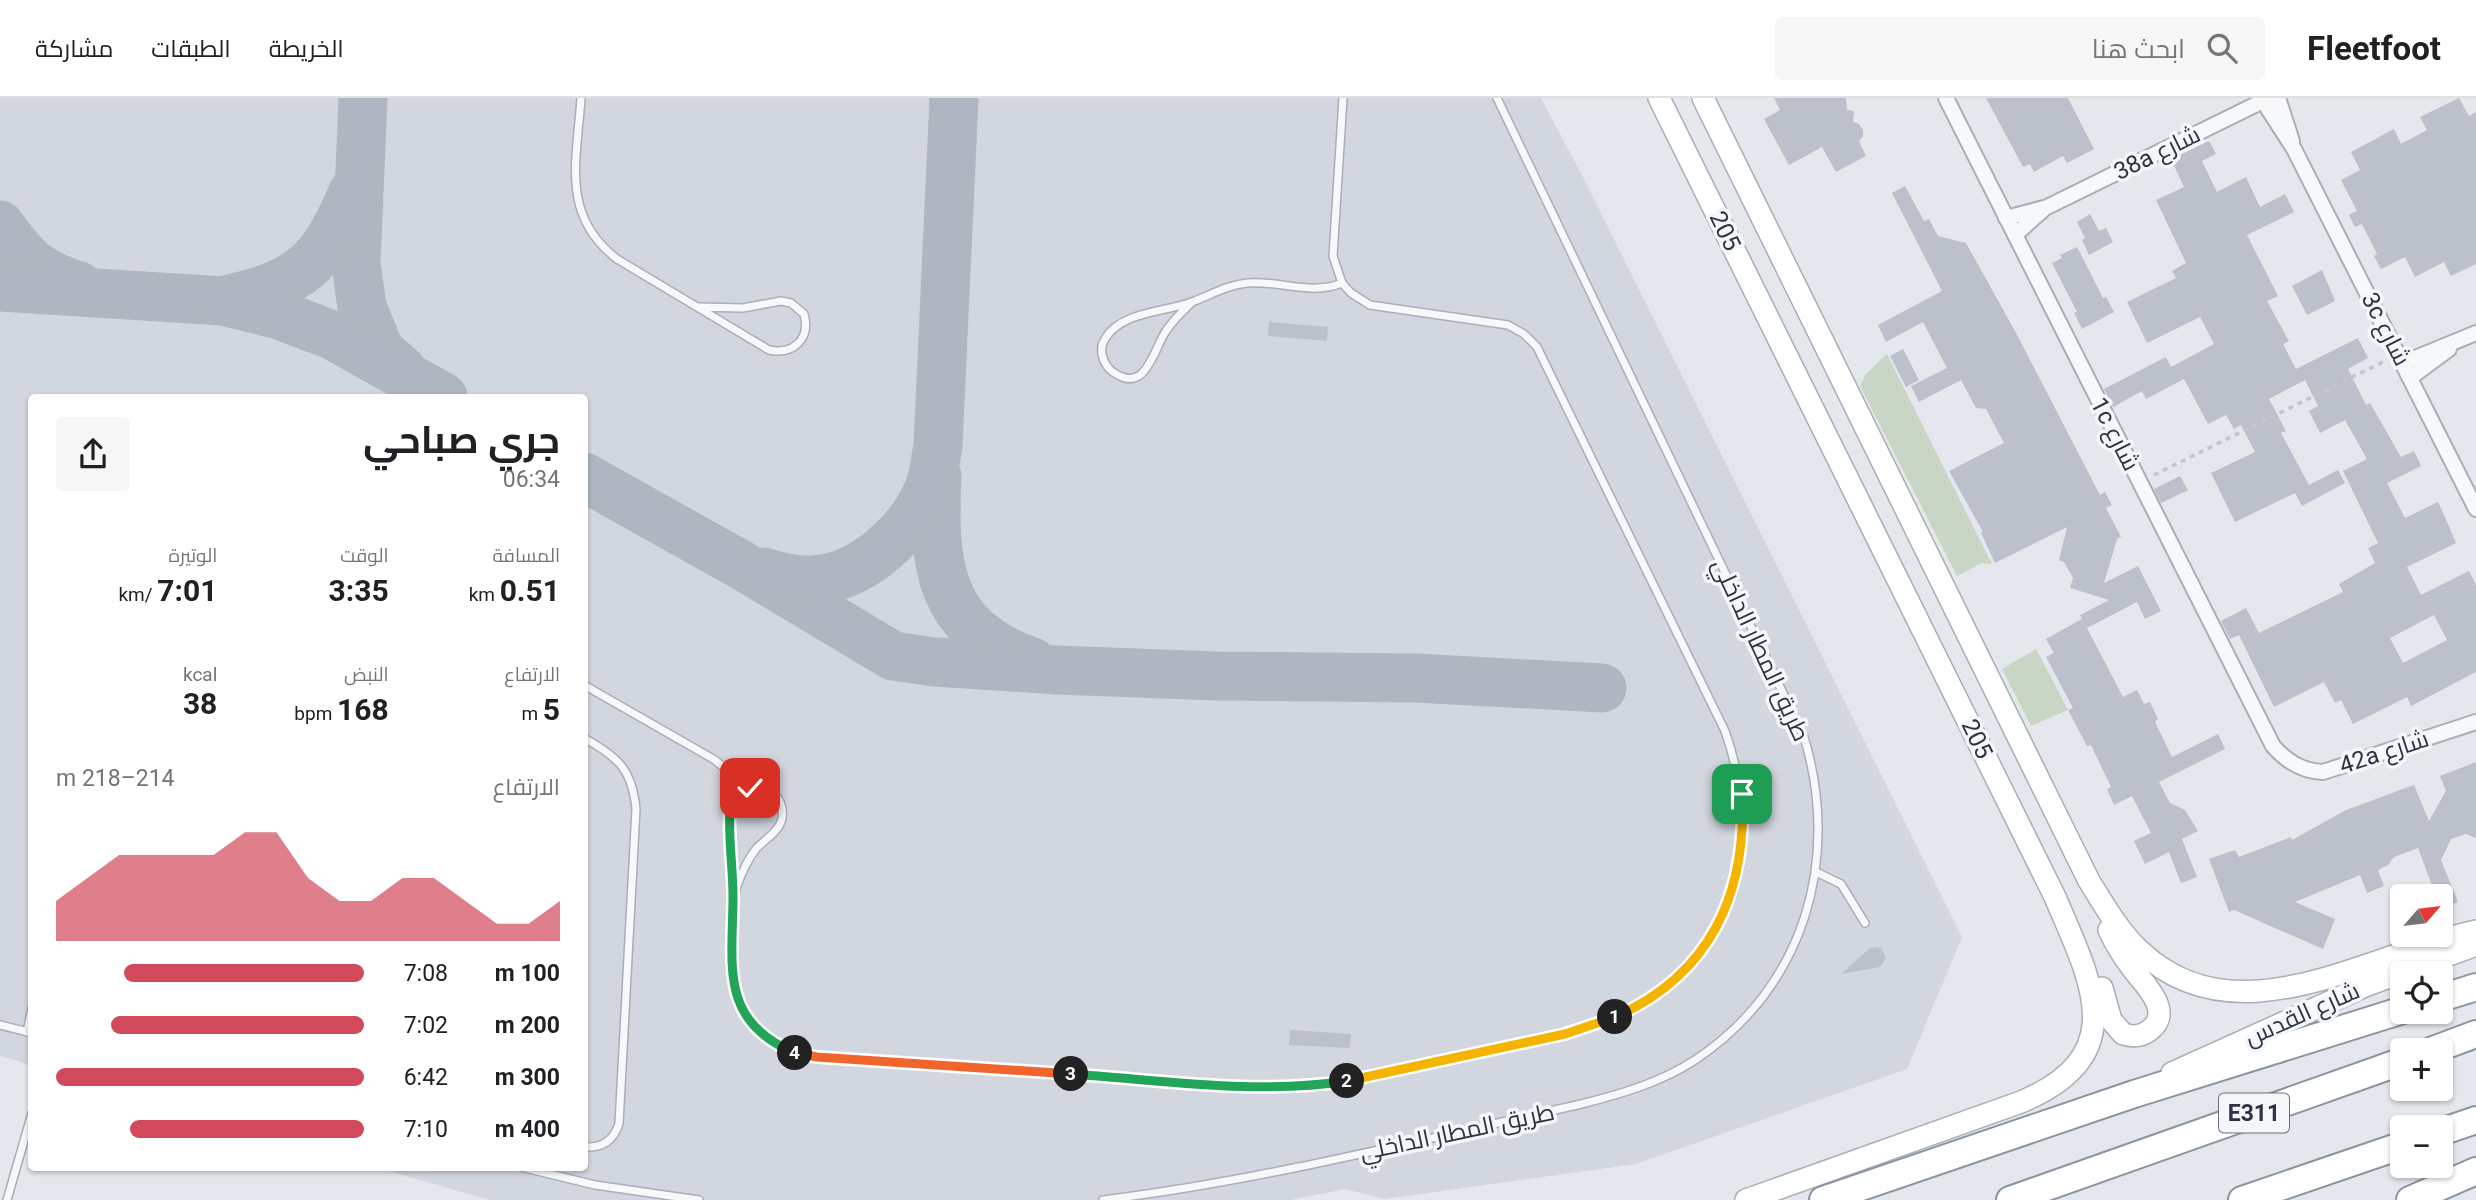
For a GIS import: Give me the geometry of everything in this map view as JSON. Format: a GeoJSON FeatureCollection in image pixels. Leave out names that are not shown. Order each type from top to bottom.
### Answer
{"type":"FeatureCollection","features":[{"type":"Feature","properties":{"kind":"highway"},"geometry":{"type":"LineString","coordinates":[[2453,994],[2476,987]]}},
{"type":"Feature","properties":{"kind":"highway"},"geometry":{"type":"LineString","coordinates":[[1823,1200],[2134,1094],[2390,1014]]}},
{"type":"Feature","properties":{"kind":"highway"},"geometry":{"type":"LineString","coordinates":[[2453,1043],[2476,1034]]}},
{"type":"Feature","properties":{"kind":"highway","name":"E311"},"geometry":{"type":"LineString","coordinates":[[2010,1200],[2390,1066]]}},
{"type":"Feature","properties":{"kind":"highway"},"geometry":{"type":"LineString","coordinates":[[2453,1128],[2476,1120]]}},
{"type":"Feature","properties":{"kind":"highway"},"geometry":{"type":"LineString","coordinates":[[2242,1200],[2390,1149]]}},
{"type":"Feature","properties":{"kind":"highway"},"geometry":{"type":"LineString","coordinates":[[2410,1200],[2476,1171]]}},
{"type":"Feature","properties":{"kind":"street","name":"205"},"geometry":{"type":"LineString","coordinates":[[1659,98],[2055,897],[2086,972],[2094,1009],[2090,1039],[2072,1072],[2051,1088],[2021,1102],[1746,1200]]}},
{"type":"Feature","properties":{"kind":"street","name":"205"},"geometry":{"type":"LineString","coordinates":[[1703,98],[2089,881],[2116,924],[2139,951],[2171,974],[2209,989],[2249,993],[2293,987],[2476,931]]}},
{"type":"Feature","properties":{"kind":"street","name":"1c شارع"},"geometry":{"type":"LineString","coordinates":[[1946,98],[2267,735],[2282,755],[2292,763]]}},
{"type":"Feature","properties":{"kind":"street","name":"3c شارع"},"geometry":{"type":"LineString","coordinates":[[2278,98],[2294,149]]}},
{"type":"Feature","properties":{"kind":"street","name":"38a شارع"},"geometry":{"type":"LineString","coordinates":[[2006,218],[2045,208],[2266,100]]}},
{"type":"Feature","properties":{"kind":"street","name":"3c شارع"},"geometry":{"type":"LineString","coordinates":[[2266,100],[2294,149],[2476,509]]}},
{"type":"Feature","properties":{"kind":"street","name":"38a شارع"},"geometry":{"type":"LineString","coordinates":[[2015,235],[2045,208]]}},
{"type":"Feature","properties":{"kind":"street"},"geometry":{"type":"LineString","coordinates":[[2401,358],[2455,343],[2476,333]]}},
{"type":"Feature","properties":{"kind":"street"},"geometry":{"type":"LineString","coordinates":[[2411,377],[2455,343]]}},
{"type":"Feature","properties":{"kind":"street","name":"42a شارع"},"geometry":{"type":"LineString","coordinates":[[2292,763],[2312,771],[2323,772],[2476,722]]}},
{"type":"Feature","properties":{"kind":"street"},"geometry":{"type":"LineString","coordinates":[[2055,897],[2094,963],[2110,1020],[2116,1029],[2132,1037],[2141,1035],[2156,1024],[2159,1014],[2157,1003],[2112,937],[2089,881]]}},
{"type":"Feature","properties":{"kind":"street","name":"شارع القدس"},"geometry":{"type":"LineString","coordinates":[[2134,1094],[2211,1054],[2334,999],[2476,945]]}},
{"type":"Feature","properties":{"kind":"lane"},"geometry":{"type":"LineString","coordinates":[[581,98],[575,187],[580,215],[594,239],[617,259],[769,350],[789,350],[803,338],[806,331],[804,314],[791,303],[781,301],[743,308],[698,307]]}},
{"type":"Feature","properties":{"kind":"lane"},"geometry":{"type":"LineString","coordinates":[[733,897],[748,860],[781,824],[783,813],[780,801],[772,792],[762,788],[750,788],[733,800],[730,821],[733,897],[730,963],[733,985],[741,1007],[755,1026],[773,1042],[794,1052],[817,1057],[1262,1087],[1318,1085],[1510,1046],[1601,1024],[1633,1010],[1686,970],[1724,915],[1735,883],[1744,822],[1737,763],[1712,699],[1537,347],[1524,334],[1508,325],[1370,305],[1351,293],[1342,283],[1335,268],[1333,243],[1343,98]]}},
{"type":"Feature","properties":{"kind":"lane","name":"طريق المطار الداخلي"},"geometry":{"type":"LineString","coordinates":[[1103,1200],[1167,1192],[1308,1164],[1577,1105],[1618,1095],[1659,1079],[1695,1060],[1712,1047],[1757,1003],[1781,968],[1811,900],[1820,838],[1816,787],[1807,749],[1794,713],[1497,98]]}},
{"type":"Feature","properties":{"kind":"lane"},"geometry":{"type":"LineString","coordinates":[[1191,303],[1166,330],[1152,362],[1137,376],[1126,377],[1114,373],[1105,364],[1101,352],[1104,340],[1112,330],[1138,317],[1191,303],[1245,283],[1317,289],[1342,283]]}},
{"type":"Feature","properties":{"kind":"lane"},"geometry":{"type":"LineString","coordinates":[[588,687],[715,760],[731,774],[739,794]]}},
{"type":"Feature","properties":{"kind":"lane"},"geometry":{"type":"LineString","coordinates":[[588,740],[606,750],[623,766],[634,786],[636,808],[619,1124],[615,1135],[607,1143],[598,1147],[588,1146]]}},
{"type":"Feature","properties":{"kind":"lane"},"geometry":{"type":"LineString","coordinates":[[1816,872],[1841,884],[1865,923]]}},
{"type":"Feature","properties":{"kind":"lane"},"geometry":{"type":"LineString","coordinates":[[0,1024],[28,1033]]}},
{"type":"Feature","properties":{"kind":"lane"},"geometry":{"type":"LineString","coordinates":[[7,1200],[28,1127]]}},
{"type":"Feature","properties":{"kind":"lane"},"geometry":{"type":"LineString","coordinates":[[537,1171],[595,1185],[699,1200]]}},
{"type":"Feature","properties":{"kind":"path"},"geometry":{"type":"LineString","coordinates":[[2139,482],[2401,358]]}},
{"type":"Feature","properties":{"kind":"shaded area"},"geometry":{"type":"Polygon","coordinates":[[[0,98],[1541,98],[1583,177],[1962,937],[1907,1069],[1636,1164],[1385,1199],[1345,1189],[1291,1200],[490,1200],[388,1171],[588,1171],[588,394],[28,394],[28,1066],[0,1056],[0,98]]]}},
{"type":"Feature","properties":{"kind":"green space"},"geometry":{"type":"Polygon","coordinates":[[[1887,354],[1992,564],[1982,563],[1957,576],[1860,386],[1866,374],[1887,354]]]}},
{"type":"Feature","properties":{"kind":"green space"},"geometry":{"type":"Polygon","coordinates":[[[2036,649],[2068,710],[2031,726],[2002,669],[2036,649]]]}},
{"type":"Feature","properties":{"kind":"building"},"geometry":{"type":"Polygon","coordinates":[[[1774,98],[1846,98],[1847,110],[1854,111],[1853,122],[1859,124],[1863,130],[1859,141],[1866,156],[1836,172],[1822,147],[1789,165],[1764,119],[1780,110],[1774,98]]]}},
{"type":"Feature","properties":{"kind":"building"},"geometry":{"type":"Polygon","coordinates":[[[1986,98],[2068,98],[2094,149],[2067,163],[2063,156],[2034,172],[2030,164],[2023,167],[1986,98]]]}},
{"type":"Feature","properties":{"kind":"building"},"geometry":{"type":"Polygon","coordinates":[[[2459,98],[2469,116],[2476,112],[2476,264],[2451,276],[2444,262],[2415,277],[2405,257],[2381,269],[2374,256],[2377,254],[2362,224],[2355,227],[2349,215],[2357,211],[2341,180],[2360,170],[2351,152],[2394,129],[2401,144],[2427,130],[2420,117],[2459,98]]]}},
{"type":"Feature","properties":{"kind":"building"},"geometry":{"type":"Polygon","coordinates":[[[2209,141],[2216,154],[2202,161],[2217,192],[2246,177],[2260,207],[2285,194],[2294,212],[2247,235],[2278,296],[2267,301],[2289,341],[2283,344],[2296,369],[2358,338],[2368,358],[2348,369],[2366,405],[2370,403],[2401,457],[2414,451],[2421,466],[2387,483],[2405,518],[2438,502],[2456,543],[2407,567],[2421,595],[2469,571],[2476,585],[2476,672],[2411,706],[2407,697],[2353,724],[2341,700],[2335,703],[2324,682],[2274,707],[2239,635],[2230,639],[2221,621],[2246,608],[2259,633],[2343,592],[2339,584],[2375,563],[2368,548],[2378,543],[2343,471],[2367,459],[2345,420],[2320,433],[2309,411],[2318,406],[2305,380],[2269,399],[2286,431],[2281,433],[2309,485],[2338,470],[2345,483],[2302,506],[2295,493],[2235,522],[2211,473],[2255,452],[2241,425],[2234,429],[2226,415],[2208,424],[2184,379],[2146,399],[2142,391],[2113,407],[2104,389],[2166,357],[2171,367],[2214,344],[2200,317],[2147,343],[2127,302],[2176,278],[2172,271],[2186,263],[2156,200],[2184,187],[2171,159],[2209,141]],[[2434,615],[2390,638],[2403,663],[2447,640],[2434,615]]]}},
{"type":"Feature","properties":{"kind":"building"},"geometry":{"type":"Polygon","coordinates":[[[1905,186],[1924,221],[1929,219],[1938,236],[1966,243],[2100,495],[2105,492],[2112,505],[2106,508],[2121,537],[2117,539],[2104,583],[2138,566],[2161,611],[2145,619],[2137,602],[2087,628],[2123,697],[2137,690],[2144,704],[2150,702],[2158,719],[2155,722],[2172,757],[2218,734],[2225,749],[2159,782],[2170,803],[2185,810],[2198,831],[2182,839],[2197,877],[2181,883],[2169,852],[2145,864],[2134,841],[2151,833],[2132,796],[2114,805],[2107,789],[2111,787],[2091,745],[2087,746],[2068,710],[2073,708],[2046,657],[2054,653],[2046,639],[2082,619],[2080,615],[2109,600],[2070,588],[2073,578],[2064,562],[2059,560],[2067,527],[1995,563],[1981,533],[1983,532],[1949,471],[2004,443],[1986,409],[1976,408],[1961,380],[1919,402],[1911,386],[1947,368],[1923,322],[1886,342],[1878,325],[1942,291],[1892,193],[1905,186]]]}},
{"type":"Feature","properties":{"kind":"building"},"geometry":{"type":"Polygon","coordinates":[[[2090,214],[2099,231],[2106,228],[2113,242],[2089,255],[2077,222],[2090,214]]]}},
{"type":"Feature","properties":{"kind":"building"},"geometry":{"type":"Polygon","coordinates":[[[2077,247],[2103,298],[2106,297],[2114,312],[2082,329],[2074,313],[2077,312],[2052,263],[2062,258],[2060,255],[2077,247]]]}},
{"type":"Feature","properties":{"kind":"building"},"geometry":{"type":"Polygon","coordinates":[[[2322,270],[2335,301],[2307,315],[2292,286],[2322,270]]]}},
{"type":"Feature","properties":{"kind":"building"},"geometry":{"type":"Polygon","coordinates":[[[1269,322],[1328,327],[1327,341],[1268,336],[1269,322]]]}},
{"type":"Feature","properties":{"kind":"building"},"geometry":{"type":"Polygon","coordinates":[[[1903,349],[1919,380],[1906,387],[1890,356],[1903,349]]]}},
{"type":"Feature","properties":{"kind":"building"},"geometry":{"type":"Polygon","coordinates":[[[2180,476],[2188,490],[2161,503],[2154,489],[2180,476]]]}},
{"type":"Feature","properties":{"kind":"building"},"geometry":{"type":"Polygon","coordinates":[[[2476,762],[2476,838],[2466,834],[2451,839],[2441,860],[2451,884],[2432,884],[2418,848],[2394,857],[2388,865],[2378,870],[2384,886],[2367,893],[2360,875],[2295,902],[2335,919],[2323,949],[2234,910],[2229,912],[2209,859],[2235,850],[2239,857],[2291,837],[2292,840],[2346,810],[2414,785],[2429,821],[2446,791],[2440,776],[2476,762]]]}},
{"type":"Feature","properties":{"kind":"building"},"geometry":{"type":"Polygon","coordinates":[[[1870,948],[1881,948],[1886,958],[1880,967],[1841,974],[1870,948]]]}},
{"type":"Feature","properties":{"kind":"building"},"geometry":{"type":"Polygon","coordinates":[[[1290,1030],[1351,1034],[1350,1048],[1289,1045],[1290,1030]]]}},
{"type":"Feature","properties":{"kind":"taxiway"},"geometry":{"type":"LineString","coordinates":[[363,98],[356,264],[362,307],[380,351],[401,369]]}},
{"type":"Feature","properties":{"kind":"taxiway"},"geometry":{"type":"LineString","coordinates":[[764,572],[807,580],[825,579],[848,572],[877,554],[903,530],[914,517],[929,488],[938,446],[954,98]]}},
{"type":"Feature","properties":{"kind":"taxiway"},"geometry":{"type":"LineString","coordinates":[[225,300],[273,286],[306,267],[331,237],[353,192]]}},
{"type":"Feature","properties":{"kind":"taxiway"},"geometry":{"type":"LineString","coordinates":[[0,225],[17,248],[34,264],[53,276],[79,286]]}},
{"type":"Feature","properties":{"kind":"taxiway"},"geometry":{"type":"LineString","coordinates":[[0,287],[223,301],[279,315],[332,335],[438,394]]}},
{"type":"Feature","properties":{"kind":"taxiway"},"geometry":{"type":"LineString","coordinates":[[937,476],[937,538],[940,565],[947,590],[959,612],[977,631],[1000,648],[1032,662]]}},
{"type":"Feature","properties":{"kind":"taxiway"},"geometry":{"type":"LineString","coordinates":[[588,479],[743,566],[893,656],[935,662],[1057,670],[1217,676],[1416,678],[1602,688]]}},
{"type":"Feature","properties":{"kind":"route"},"geometry":{"type":"LineString","coordinates":[[750,788],[733,800],[730,810],[733,897],[730,963],[733,985],[741,1007],[755,1026],[773,1042],[794,1052],[817,1057],[1262,1087],[1347,1081],[1565,1034],[1601,1024],[1633,1010],[1686,970],[1724,915],[1735,883],[1741,852],[1744,822],[1742,794]]}}]}
